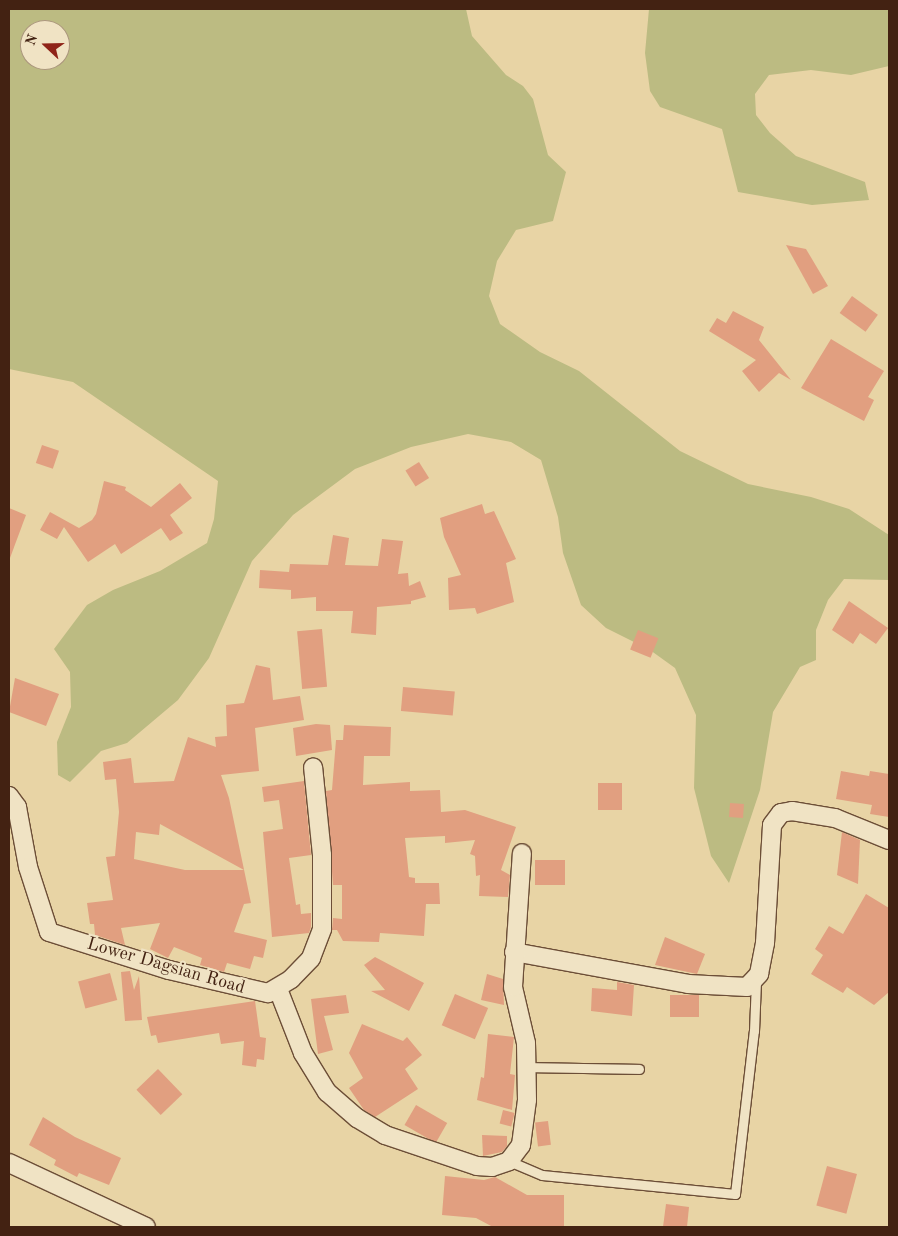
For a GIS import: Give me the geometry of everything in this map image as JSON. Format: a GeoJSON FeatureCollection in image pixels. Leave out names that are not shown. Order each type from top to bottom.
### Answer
{"type":"FeatureCollection","features":[{"type":"Feature","properties":{"kind":"street"},"geometry":{"type":"LineString","coordinates":[[313,766],[322,855],[322,929],[311,958],[278,989],[303,1053],[327,1092],[356,1118],[385,1135],[477,1166],[492,1167],[509,1161],[521,1145],[524,1130],[527,1067],[526,1043],[513,988],[522,853]]}},
{"type":"Feature","properties":{"kind":"street","name":"Lower Dagsian Road"},"geometry":{"type":"LineString","coordinates":[[9,796],[17,807],[28,867],[49,932],[213,982],[268,993],[278,989]]}},
{"type":"Feature","properties":{"kind":"street"},"geometry":{"type":"LineString","coordinates":[[514,952],[566,959],[688,984],[736,988],[747,987],[756,981],[765,943],[772,825],[781,813],[792,811],[835,818],[889,840]]}},
{"type":"Feature","properties":{"kind":"street"},"geometry":{"type":"LineString","coordinates":[[9,1163],[146,1227]]}},
{"type":"Feature","properties":{"kind":"lane"},"geometry":{"type":"LineString","coordinates":[[509,1161],[542,1175],[735,1194],[754,1032],[756,981]]}},
{"type":"Feature","properties":{"kind":"lane"},"geometry":{"type":"LineString","coordinates":[[527,1067],[639,1069]]}},
{"type":"Feature","properties":{"kind":"shaded area"},"geometry":{"type":"Polygon","coordinates":[[[9,9],[466,9],[472,36],[506,75],[523,86],[533,99],[548,155],[566,172],[553,221],[516,230],[497,261],[489,296],[500,324],[540,352],[579,371],[680,451],[748,484],[811,497],[849,509],[889,535],[889,580],[844,579],[828,600],[816,630],[816,660],[800,667],[773,712],[760,790],[729,883],[711,856],[694,788],[696,715],[675,668],[650,650],[606,628],[581,605],[563,553],[558,517],[541,460],[511,442],[468,434],[411,447],[355,469],[293,515],[252,561],[209,658],[178,700],[127,743],[101,751],[70,782],[58,775],[57,742],[71,707],[70,672],[54,649],[87,605],[113,590],[160,571],[207,543],[214,519],[218,481],[73,382],[9,369],[9,9]]]}},
{"type":"Feature","properties":{"kind":"shaded area"},"geometry":{"type":"Polygon","coordinates":[[[649,9],[889,9],[889,66],[851,75],[811,70],[769,75],[755,94],[756,115],[770,133],[796,156],[865,182],[869,200],[812,205],[738,192],[722,129],[660,107],[650,91],[645,53],[649,9]]]}},
{"type":"Feature","properties":{"kind":"building"},"geometry":{"type":"Polygon","coordinates":[[[786,245],[806,249],[828,286],[813,294],[786,245]]]}},
{"type":"Feature","properties":{"kind":"building"},"geometry":{"type":"Polygon","coordinates":[[[852,296],[878,315],[866,332],[840,313],[852,296]]]}},
{"type":"Feature","properties":{"kind":"building"},"geometry":{"type":"Polygon","coordinates":[[[733,311],[764,327],[759,340],[791,380],[779,373],[759,392],[742,371],[756,360],[709,331],[717,318],[726,323],[733,311]]]}},
{"type":"Feature","properties":{"kind":"building"},"geometry":{"type":"Polygon","coordinates":[[[831,339],[884,371],[868,397],[874,400],[864,421],[801,388],[831,339]]]}},
{"type":"Feature","properties":{"kind":"building"},"geometry":{"type":"Polygon","coordinates":[[[42,445],[59,451],[53,469],[36,463],[42,445]]]}},
{"type":"Feature","properties":{"kind":"building"},"geometry":{"type":"Polygon","coordinates":[[[419,462],[429,478],[415,487],[405,470],[419,462]]]}},
{"type":"Feature","properties":{"kind":"building"},"geometry":{"type":"Polygon","coordinates":[[[104,481],[126,487],[125,490],[151,507],[180,483],[192,498],[170,515],[183,533],[170,541],[161,528],[121,554],[115,544],[88,562],[64,527],[57,539],[40,530],[50,512],[79,528],[92,520],[96,514],[104,481]]]}},
{"type":"Feature","properties":{"kind":"building"},"geometry":{"type":"Polygon","coordinates":[[[482,504],[485,514],[494,511],[516,559],[506,563],[514,602],[477,614],[475,608],[449,610],[448,578],[461,575],[444,537],[440,518],[482,504]]]}},
{"type":"Feature","properties":{"kind":"building"},"geometry":{"type":"Polygon","coordinates":[[[9,508],[26,515],[10,558],[9,557],[9,508]]]}},
{"type":"Feature","properties":{"kind":"building"},"geometry":{"type":"Polygon","coordinates":[[[333,535],[349,538],[345,565],[378,566],[382,539],[403,541],[398,574],[408,573],[409,586],[420,581],[426,597],[411,601],[411,604],[377,607],[376,635],[351,633],[353,611],[316,611],[316,597],[291,599],[291,590],[259,588],[260,570],[289,572],[290,564],[328,565],[333,535]]]}},
{"type":"Feature","properties":{"kind":"building"},"geometry":{"type":"Polygon","coordinates":[[[849,601],[888,628],[876,644],[860,633],[853,644],[832,630],[849,601]]]}},
{"type":"Feature","properties":{"kind":"building"},"geometry":{"type":"Polygon","coordinates":[[[322,629],[327,687],[302,689],[297,631],[322,629]]]}},
{"type":"Feature","properties":{"kind":"building"},"geometry":{"type":"Polygon","coordinates":[[[638,630],[658,638],[651,658],[630,649],[638,630]]]}},
{"type":"Feature","properties":{"kind":"building"},"geometry":{"type":"Polygon","coordinates":[[[256,665],[270,668],[273,700],[300,696],[304,720],[255,728],[259,771],[221,775],[229,798],[251,903],[244,904],[234,932],[267,940],[263,958],[254,956],[250,969],[227,963],[224,972],[200,965],[202,958],[174,947],[168,958],[150,949],[160,923],[121,928],[125,945],[95,935],[94,924],[90,924],[87,903],[113,900],[106,857],[115,856],[119,812],[116,779],[105,780],[103,762],[131,758],[134,783],[174,781],[188,737],[216,747],[215,737],[227,736],[226,705],[244,703],[256,665]],[[160,824],[159,835],[136,832],[134,859],[185,870],[244,870],[160,824]]]}},
{"type":"Feature","properties":{"kind":"building"},"geometry":{"type":"Polygon","coordinates":[[[15,678],[59,694],[46,726],[9,712],[15,678]]]}},
{"type":"Feature","properties":{"kind":"building"},"geometry":{"type":"Polygon","coordinates":[[[403,687],[455,692],[453,715],[401,711],[403,687]]]}},
{"type":"Feature","properties":{"kind":"building"},"geometry":{"type":"Polygon","coordinates":[[[316,724],[330,725],[332,750],[296,756],[293,728],[316,724]]]}},
{"type":"Feature","properties":{"kind":"building"},"geometry":{"type":"Polygon","coordinates":[[[344,725],[391,727],[390,756],[364,756],[363,785],[410,782],[410,791],[440,790],[441,812],[465,810],[516,827],[501,870],[510,875],[508,897],[479,896],[480,875],[476,876],[475,856],[470,854],[475,840],[445,843],[445,836],[405,838],[409,877],[415,878],[415,883],[439,883],[440,904],[426,904],[424,936],[380,933],[379,942],[343,941],[337,930],[332,930],[333,918],[342,919],[342,885],[333,885],[326,791],[332,790],[336,740],[343,740],[344,725]]]}},
{"type":"Feature","properties":{"kind":"building"},"geometry":{"type":"Polygon","coordinates":[[[841,771],[869,776],[870,771],[889,774],[889,817],[870,814],[872,805],[836,799],[841,771]]]}},
{"type":"Feature","properties":{"kind":"building"},"geometry":{"type":"Polygon","coordinates":[[[304,781],[311,855],[289,858],[296,905],[300,904],[301,914],[311,913],[311,927],[309,933],[272,937],[263,832],[283,829],[279,800],[264,802],[262,787],[304,781]]]}},
{"type":"Feature","properties":{"kind":"building"},"geometry":{"type":"Polygon","coordinates":[[[598,783],[622,783],[622,810],[598,810],[598,783]]]}},
{"type":"Feature","properties":{"kind":"building"},"geometry":{"type":"Polygon","coordinates":[[[730,803],[744,804],[743,818],[729,817],[730,803]]]}},
{"type":"Feature","properties":{"kind":"building"},"geometry":{"type":"Polygon","coordinates":[[[842,832],[860,840],[858,884],[837,875],[842,832]]]}},
{"type":"Feature","properties":{"kind":"building"},"geometry":{"type":"Polygon","coordinates":[[[535,860],[565,860],[565,885],[535,885],[535,860]]]}},
{"type":"Feature","properties":{"kind":"building"},"geometry":{"type":"Polygon","coordinates":[[[866,894],[889,908],[889,992],[874,1005],[847,987],[843,993],[811,974],[823,955],[815,949],[829,926],[843,934],[866,894]]]}},
{"type":"Feature","properties":{"kind":"building"},"geometry":{"type":"Polygon","coordinates":[[[665,937],[705,954],[697,974],[655,965],[665,937]]]}},
{"type":"Feature","properties":{"kind":"building"},"geometry":{"type":"Polygon","coordinates":[[[375,957],[424,983],[409,1011],[371,991],[385,990],[364,965],[375,957]]]}},
{"type":"Feature","properties":{"kind":"building"},"geometry":{"type":"Polygon","coordinates":[[[130,971],[134,990],[139,976],[142,1020],[125,1021],[121,972],[130,971]]]}},
{"type":"Feature","properties":{"kind":"building"},"geometry":{"type":"Polygon","coordinates":[[[110,973],[117,1000],[85,1009],[78,982],[110,973]]]}},
{"type":"Feature","properties":{"kind":"building"},"geometry":{"type":"Polygon","coordinates":[[[487,974],[503,979],[504,1005],[481,1000],[487,974]]]}},
{"type":"Feature","properties":{"kind":"building"},"geometry":{"type":"Polygon","coordinates":[[[617,982],[634,985],[632,1016],[591,1011],[592,988],[617,990],[617,982]]]}},
{"type":"Feature","properties":{"kind":"building"},"geometry":{"type":"Polygon","coordinates":[[[455,994],[488,1008],[475,1039],[442,1025],[455,994]]]}},
{"type":"Feature","properties":{"kind":"building"},"geometry":{"type":"Polygon","coordinates":[[[346,995],[349,1013],[324,1016],[333,1050],[318,1054],[311,999],[346,995]]]}},
{"type":"Feature","properties":{"kind":"building"},"geometry":{"type":"Polygon","coordinates":[[[670,995],[699,995],[699,1017],[670,1017],[670,995]]]}},
{"type":"Feature","properties":{"kind":"building"},"geometry":{"type":"Polygon","coordinates":[[[255,1001],[260,1037],[266,1038],[264,1060],[257,1059],[256,1067],[242,1065],[244,1041],[221,1044],[219,1033],[158,1043],[156,1035],[151,1036],[147,1017],[255,1001]]]}},
{"type":"Feature","properties":{"kind":"building"},"geometry":{"type":"Polygon","coordinates":[[[362,1024],[403,1041],[407,1037],[422,1055],[405,1069],[418,1089],[375,1117],[364,1110],[349,1088],[363,1078],[349,1053],[362,1024]]]}},
{"type":"Feature","properties":{"kind":"building"},"geometry":{"type":"Polygon","coordinates":[[[488,1034],[514,1037],[510,1074],[515,1075],[512,1110],[477,1100],[481,1077],[484,1078],[488,1034]]]}},
{"type":"Feature","properties":{"kind":"building"},"geometry":{"type":"Polygon","coordinates":[[[158,1069],[182,1094],[161,1115],[136,1090],[158,1069]]]}},
{"type":"Feature","properties":{"kind":"building"},"geometry":{"type":"Polygon","coordinates":[[[416,1105],[447,1123],[436,1143],[405,1125],[416,1105]]]}},
{"type":"Feature","properties":{"kind":"building"},"geometry":{"type":"Polygon","coordinates":[[[503,1110],[515,1113],[511,1126],[500,1124],[503,1110]]]}},
{"type":"Feature","properties":{"kind":"building"},"geometry":{"type":"Polygon","coordinates":[[[43,1117],[75,1137],[121,1158],[109,1185],[79,1173],[77,1177],[54,1165],[56,1160],[29,1145],[43,1117]]]}},
{"type":"Feature","properties":{"kind":"building"},"geometry":{"type":"Polygon","coordinates":[[[548,1121],[551,1145],[538,1146],[535,1123],[548,1121]]]}},
{"type":"Feature","properties":{"kind":"building"},"geometry":{"type":"Polygon","coordinates":[[[482,1135],[507,1136],[507,1146],[502,1152],[483,1156],[482,1135]]]}},
{"type":"Feature","properties":{"kind":"building"},"geometry":{"type":"Polygon","coordinates":[[[827,1166],[857,1174],[846,1214],[816,1206],[827,1166]]]}},
{"type":"Feature","properties":{"kind":"building"},"geometry":{"type":"Polygon","coordinates":[[[445,1176],[484,1180],[495,1177],[527,1195],[564,1195],[564,1227],[493,1227],[476,1218],[442,1215],[445,1176]]]}},
{"type":"Feature","properties":{"kind":"building"},"geometry":{"type":"Polygon","coordinates":[[[666,1204],[689,1207],[687,1227],[663,1227],[666,1204]]]}}]}
